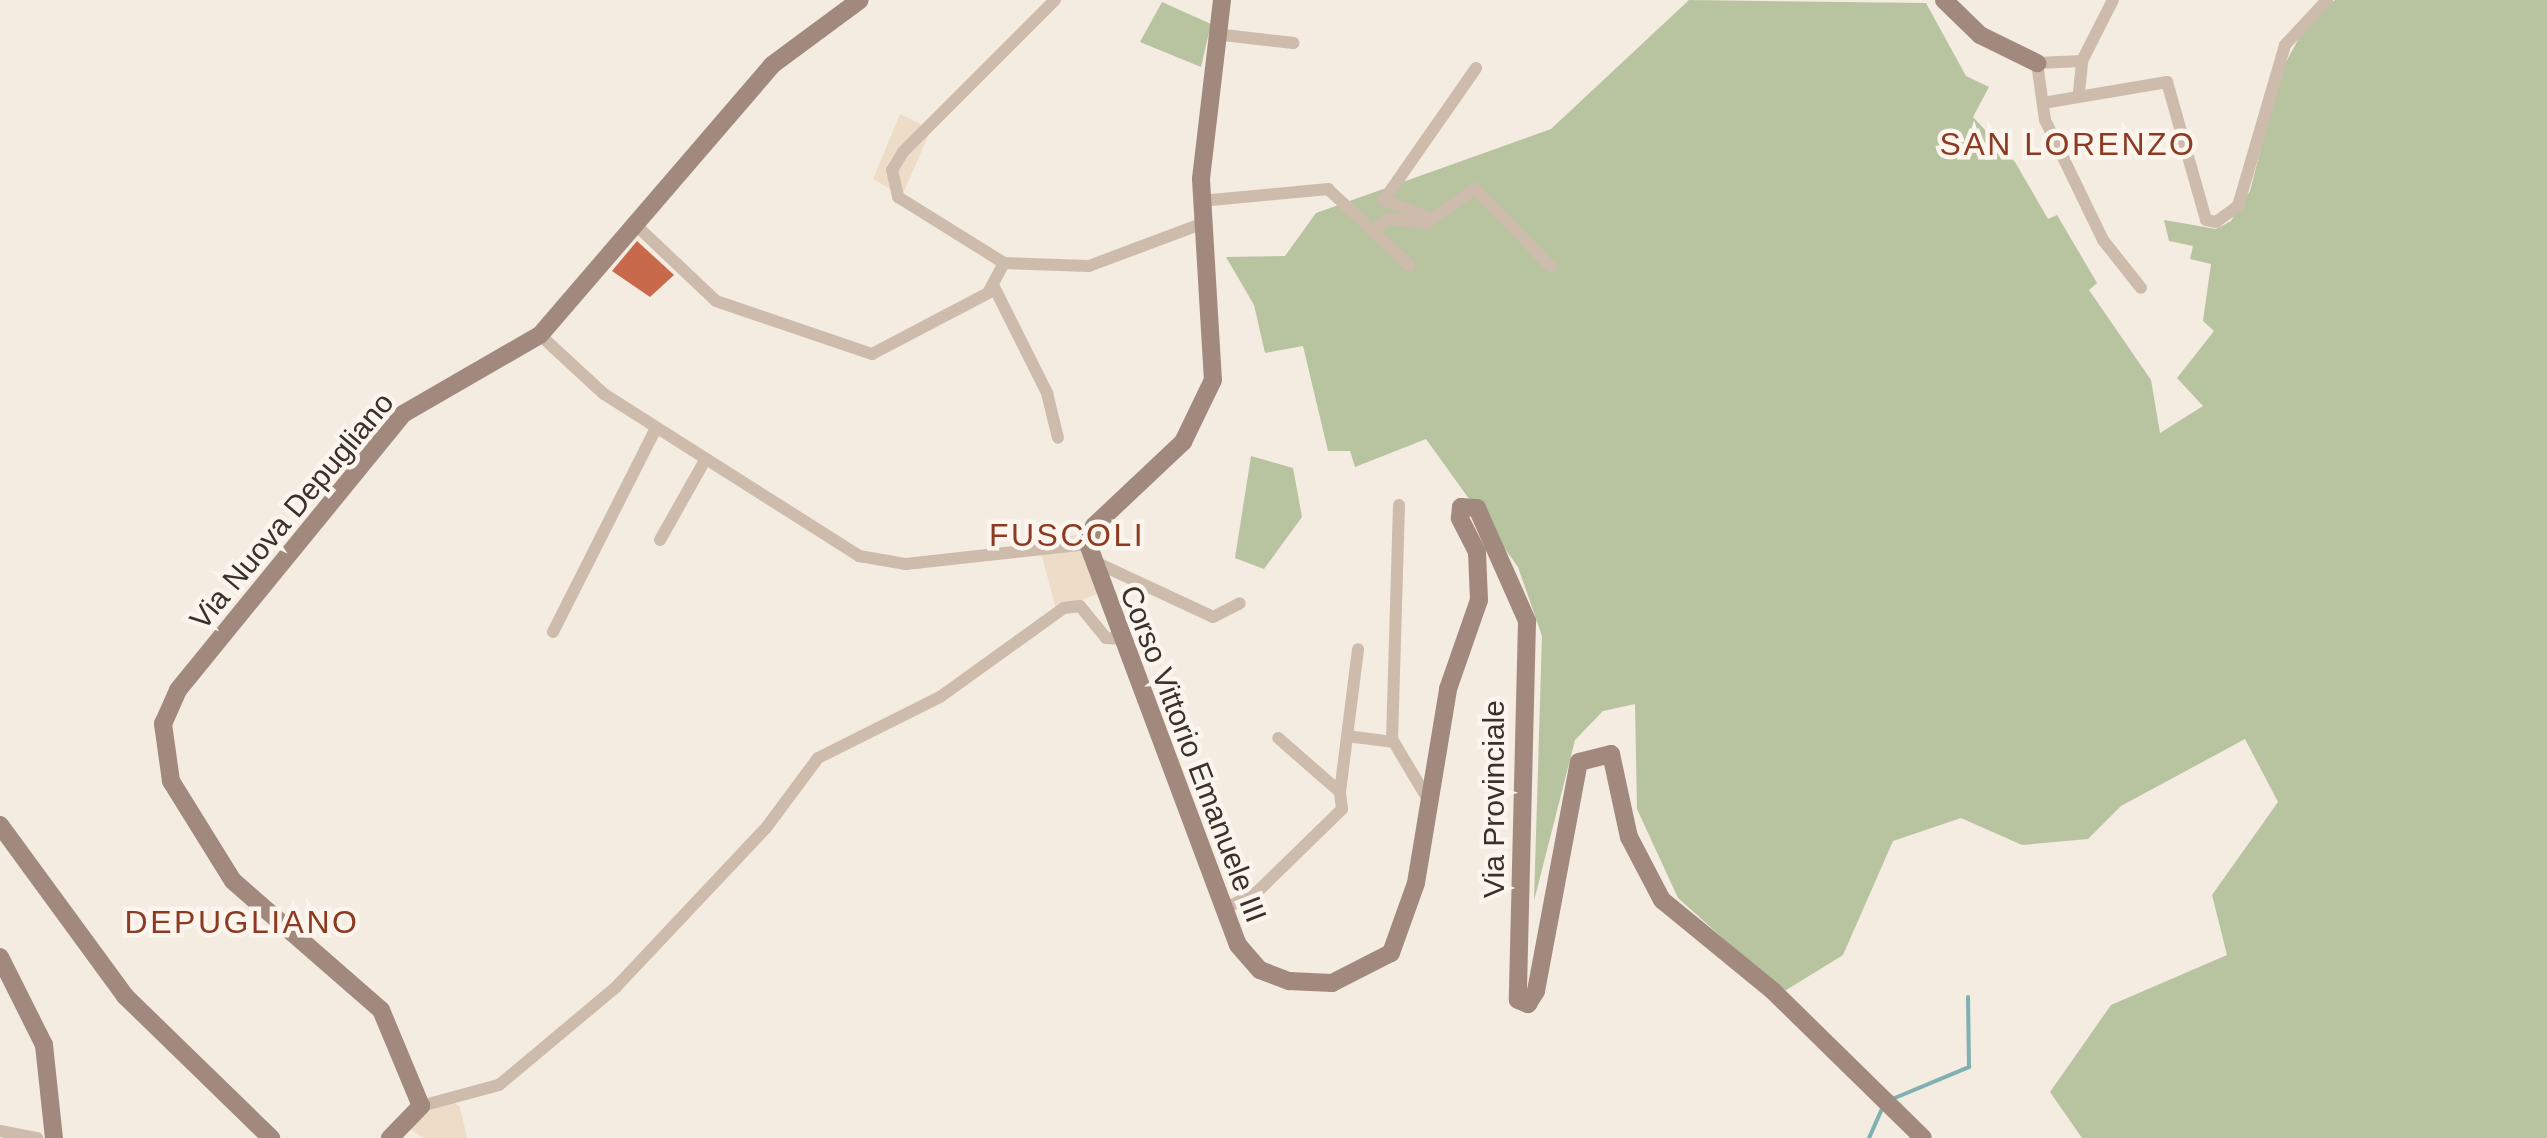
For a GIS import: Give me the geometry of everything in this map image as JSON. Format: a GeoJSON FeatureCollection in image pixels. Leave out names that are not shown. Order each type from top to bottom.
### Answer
{"type":"FeatureCollection","features":[{"type":"Feature","properties":{"kind":"street","name":"Via Nuova Depugliano"},"geometry":{"type":"LineString","coordinates":[[421,1106],[367,994],[233,881],[170,781],[162,724],[178,690],[403,414],[540,334],[639,228],[772,66],[860,0]]}},
{"type":"Feature","properties":{"kind":"street"},"geometry":{"type":"LineString","coordinates":[[1055,0],[930,122],[892,170],[898,197],[1004,264],[1089,266],[1201,224]]}},
{"type":"Feature","properties":{"kind":"street"},"geometry":{"type":"LineString","coordinates":[[1089,552],[1205,411],[1216,344],[1200,200],[1222,0]]}},
{"type":"Feature","properties":{"kind":"street"},"geometry":{"type":"LineString","coordinates":[[1944,0],[1980,34],[2037,63],[2082,61]]}},
{"type":"Feature","properties":{"kind":"street"},"geometry":{"type":"LineString","coordinates":[[2078,92],[2082,61],[2112,0]]}},
{"type":"Feature","properties":{"kind":"street"},"geometry":{"type":"LineString","coordinates":[[2043,103],[2078,92],[2167,82],[2206,220],[2216,222],[2238,206],[2285,45],[2326,0]]}},
{"type":"Feature","properties":{"kind":"street"},"geometry":{"type":"LineString","coordinates":[[1216,34],[1293,43]]}},
{"type":"Feature","properties":{"kind":"street"},"geometry":{"type":"LineString","coordinates":[[2037,63],[2043,103],[2103,240],[2141,288]]}},
{"type":"Feature","properties":{"kind":"street"},"geometry":{"type":"LineString","coordinates":[[1433,218],[1384,200],[1476,68]]}},
{"type":"Feature","properties":{"kind":"street"},"geometry":{"type":"LineString","coordinates":[[1200,200],[1328,190],[1375,229],[1410,266]]}},
{"type":"Feature","properties":{"kind":"street"},"geometry":{"type":"LineString","coordinates":[[1375,229],[1386,219],[1433,218],[1481,191],[1551,267]]}},
{"type":"Feature","properties":{"kind":"street"},"geometry":{"type":"LineString","coordinates":[[639,228],[716,301],[872,354],[994,287],[1004,264]]}},
{"type":"Feature","properties":{"kind":"street"},"geometry":{"type":"LineString","coordinates":[[994,287],[1048,393],[1058,438]]}},
{"type":"Feature","properties":{"kind":"street"},"geometry":{"type":"LineString","coordinates":[[540,334],[656,430],[827,541],[880,562],[1089,552],[1213,616],[1240,603]]}},
{"type":"Feature","properties":{"kind":"street"},"geometry":{"type":"LineString","coordinates":[[553,632],[656,430]]}},
{"type":"Feature","properties":{"kind":"street"},"geometry":{"type":"LineString","coordinates":[[660,540],[705,460]]}},
{"type":"Feature","properties":{"kind":"street"},"geometry":{"type":"LineString","coordinates":[[1399,505],[1394,742],[1431,804]]}},
{"type":"Feature","properties":{"kind":"street","name":"Via Provinciale"},"geometry":{"type":"LineString","coordinates":[[1260,970],[1332,983],[1391,953],[1431,804],[1448,689],[1480,600],[1476,552],[1460,518],[1461,507],[1477,508],[1527,620],[1518,1000],[1528,1004],[1536,991],[1579,762],[1610,754],[1629,837],[1662,900],[1865,1078],[1919,1132]]}},
{"type":"Feature","properties":{"kind":"street","name":"Corso Vittorio Emanuele III"},"geometry":{"type":"LineString","coordinates":[[1089,552],[1238,945],[1260,970]]}},
{"type":"Feature","properties":{"kind":"street"},"geometry":{"type":"LineString","coordinates":[[397,1132],[421,1106],[499,1086],[616,987],[766,828],[818,758],[940,697],[1064,608],[1080,606],[1106,638],[1123,639]]}},
{"type":"Feature","properties":{"kind":"street"},"geometry":{"type":"LineString","coordinates":[[1226,908],[1342,810],[1340,792],[1358,649]]}},
{"type":"Feature","properties":{"kind":"street"},"geometry":{"type":"LineString","coordinates":[[1347,736],[1394,742]]}},
{"type":"Feature","properties":{"kind":"street"},"geometry":{"type":"LineString","coordinates":[[1278,738],[1340,792]]}},
{"type":"Feature","properties":{"kind":"street"},"geometry":{"type":"LineString","coordinates":[[0,825],[125,996],[272,1138]]}},
{"type":"Feature","properties":{"kind":"street"},"geometry":{"type":"LineString","coordinates":[[0,957],[44,1045],[54,1138]]}},
{"type":"Feature","properties":{"kind":"street"},"geometry":{"type":"LineString","coordinates":[[0,1130],[37,1138]]}},
{"type":"Feature","properties":{"kind":"green space"},"geometry":{"type":"Polygon","coordinates":[[[1689,0],[1926,3],[1966,76],[1989,87],[1973,117],[2015,162],[2048,219],[2057,215],[2097,283],[2089,290],[2151,380],[2160,433],[2203,406],[2177,378],[2214,331],[2203,321],[2211,264],[2190,259],[2193,246],[2169,241],[2164,220],[2216,229],[2231,221],[2250,191],[2280,73],[2306,25],[2335,0],[2547,0],[2547,1138],[2082,1138],[2050,1092],[2111,1005],[2227,955],[2212,895],[2278,802],[2245,739],[2121,806],[2088,839],[2022,845],[1961,818],[1893,841],[1843,955],[1783,992],[1678,898],[1637,809],[1635,704],[1603,711],[1575,740],[1534,901],[1542,636],[1518,567],[1426,439],[1355,467],[1350,451],[1328,451],[1303,346],[1265,353],[1254,305],[1226,257],[1285,256],[1316,213],[1551,129],[1689,0]]]}},
{"type":"Feature","properties":{"kind":"green space"},"geometry":{"type":"Polygon","coordinates":[[[1162,2],[1211,24],[1201,67],[1140,42],[1162,2]]]}},
{"type":"Feature","properties":{"kind":"green space"},"geometry":{"type":"Polygon","coordinates":[[[1251,456],[1293,468],[1302,517],[1264,569],[1235,558],[1251,456]]]}},
{"type":"Feature","properties":{"kind":"shaded area"},"geometry":{"type":"Polygon","coordinates":[[[900,114],[931,129],[902,196],[873,179],[900,114]]]}},
{"type":"Feature","properties":{"kind":"shaded area"},"geometry":{"type":"Polygon","coordinates":[[[1083,533],[1106,591],[1056,609],[1039,545],[1083,533]]]}},
{"type":"Feature","properties":{"kind":"shaded area"},"geometry":{"type":"Polygon","coordinates":[[[448,1098],[460,1107],[467,1138],[424,1138],[405,1126],[421,1106],[448,1098]]]}},
{"type":"Feature","properties":{"kind":"building"},"geometry":{"type":"Polygon","coordinates":[[[637,241],[674,275],[650,297],[612,271],[637,241]]]}},
{"type":"Feature","properties":{"kind":"waterway"},"geometry":{"type":"LineString","coordinates":[[1890,1100],[1969,1067],[1968,997]]}},
{"type":"Feature","properties":{"kind":"waterway"},"geometry":{"type":"LineString","coordinates":[[1869,1138],[1883,1106]]}},
{"type":"Feature","properties":{"kind":"district","name":"SAN LORENZO"},"geometry":{"type":"Point","coordinates":[2068,144]}},
{"type":"Feature","properties":{"kind":"district","name":"FUSCOLI"},"geometry":{"type":"Point","coordinates":[1067,535]}},
{"type":"Feature","properties":{"kind":"district","name":"DEPUGLIANO"},"geometry":{"type":"Point","coordinates":[242,922]}}]}
